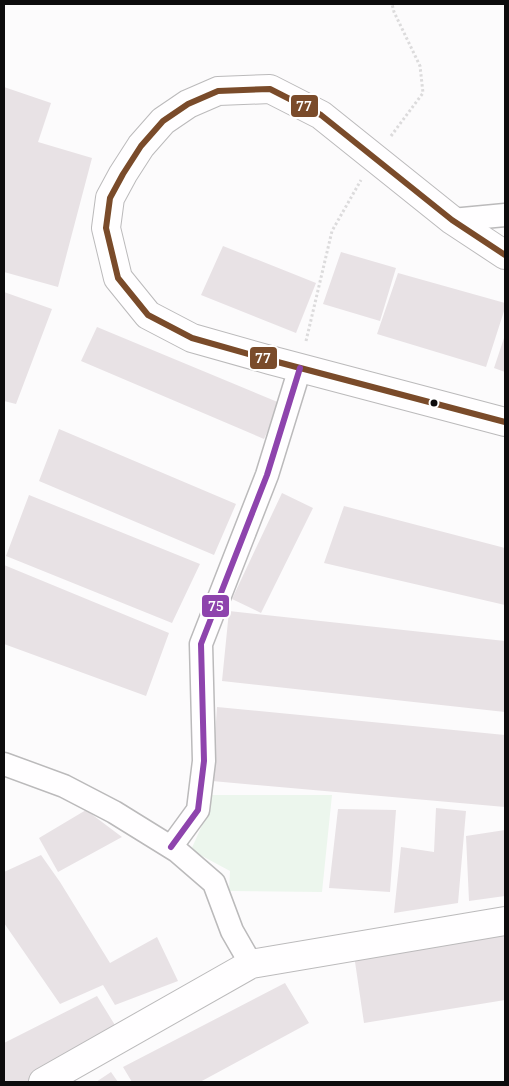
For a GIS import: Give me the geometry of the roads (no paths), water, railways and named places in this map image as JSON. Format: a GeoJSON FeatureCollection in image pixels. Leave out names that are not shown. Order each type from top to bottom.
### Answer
{"type":"FeatureCollection","features":[{"type":"Feature","properties":{"kind":"main road"},"geometry":{"type":"LineString","coordinates":[[505,254],[452,220],[321,115],[270,89],[218,91],[188,104],[163,121],[141,146],[110,198],[106,228],[118,278],[148,315],[192,338],[505,422]]}},
{"type":"Feature","properties":{"kind":"main road"},"geometry":{"type":"LineString","coordinates":[[44,1082],[250,964],[505,921]]}},
{"type":"Feature","properties":{"kind":"street"},"geometry":{"type":"LineString","coordinates":[[452,220],[505,214]]}},
{"type":"Feature","properties":{"kind":"street"},"geometry":{"type":"LineString","coordinates":[[171,847],[198,810],[204,760],[201,644],[267,475],[300,368]]}},
{"type":"Feature","properties":{"kind":"street"},"geometry":{"type":"LineString","coordinates":[[4,764],[64,786],[114,812],[171,847],[214,883],[232,931],[250,964]]}}]}
